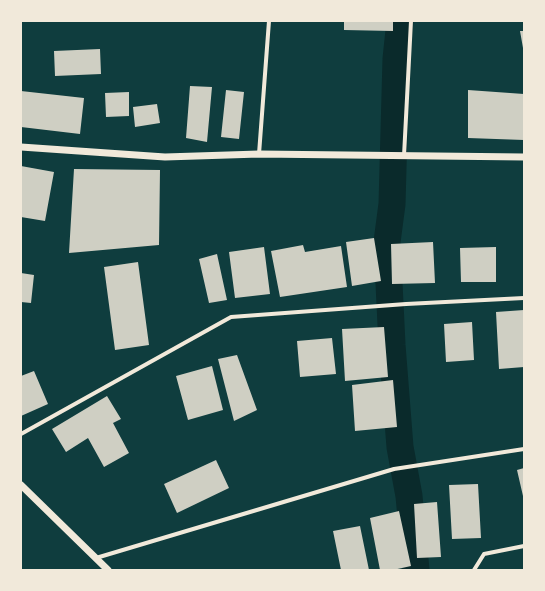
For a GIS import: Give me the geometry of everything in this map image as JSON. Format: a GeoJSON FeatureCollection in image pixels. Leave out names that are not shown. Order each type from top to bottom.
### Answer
{"type":"FeatureCollection","features":[{"type":"Feature","properties":{"kind":"street"},"geometry":{"type":"LineString","coordinates":[[259,154],[269,21]]}},
{"type":"Feature","properties":{"kind":"street"},"geometry":{"type":"LineString","coordinates":[[404,156],[411,21]]}},
{"type":"Feature","properties":{"kind":"street"},"geometry":{"type":"LineString","coordinates":[[21,147],[165,157],[259,154],[524,158]]}},
{"type":"Feature","properties":{"kind":"street"},"geometry":{"type":"LineString","coordinates":[[21,434],[231,317],[399,304],[524,298]]}},
{"type":"Feature","properties":{"kind":"street"},"geometry":{"type":"LineString","coordinates":[[96,558],[394,469],[524,449]]}},
{"type":"Feature","properties":{"kind":"street"},"geometry":{"type":"LineString","coordinates":[[22,486],[108,570]]}},
{"type":"Feature","properties":{"kind":"street"},"geometry":{"type":"LineString","coordinates":[[474,570],[484,554],[524,546]]}},
{"type":"Feature","properties":{"kind":"building"},"geometry":{"type":"Polygon","coordinates":[[[344,21],[393,21],[393,31],[344,30],[344,21]]]}},
{"type":"Feature","properties":{"kind":"building"},"geometry":{"type":"Polygon","coordinates":[[[520,31],[524,31],[524,48],[523,48],[520,31]]]}},
{"type":"Feature","properties":{"kind":"building"},"geometry":{"type":"Polygon","coordinates":[[[100,49],[101,74],[55,76],[54,51],[100,49]]]}},
{"type":"Feature","properties":{"kind":"building"},"geometry":{"type":"Polygon","coordinates":[[[190,86],[212,87],[207,142],[186,138],[190,86]]]}},
{"type":"Feature","properties":{"kind":"building"},"geometry":{"type":"Polygon","coordinates":[[[226,90],[244,92],[239,139],[221,137],[226,90]]]}},
{"type":"Feature","properties":{"kind":"building"},"geometry":{"type":"Polygon","coordinates":[[[468,90],[524,94],[524,140],[468,138],[468,90]]]}},
{"type":"Feature","properties":{"kind":"building"},"geometry":{"type":"Polygon","coordinates":[[[21,91],[84,98],[80,134],[21,127],[21,91]]]}},
{"type":"Feature","properties":{"kind":"building"},"geometry":{"type":"Polygon","coordinates":[[[129,92],[129,116],[106,117],[105,93],[129,92]]]}},
{"type":"Feature","properties":{"kind":"building"},"geometry":{"type":"Polygon","coordinates":[[[157,104],[160,123],[135,127],[133,107],[157,104]]]}},
{"type":"Feature","properties":{"kind":"building"},"geometry":{"type":"Polygon","coordinates":[[[21,166],[54,172],[45,221],[21,217],[21,166]]]}},
{"type":"Feature","properties":{"kind":"building"},"geometry":{"type":"Polygon","coordinates":[[[74,169],[160,170],[159,245],[69,253],[74,169]]]}},
{"type":"Feature","properties":{"kind":"building"},"geometry":{"type":"Polygon","coordinates":[[[374,238],[381,281],[352,286],[346,242],[374,238]]]}},
{"type":"Feature","properties":{"kind":"building"},"geometry":{"type":"Polygon","coordinates":[[[433,242],[435,283],[392,284],[391,244],[433,242]]]}},
{"type":"Feature","properties":{"kind":"building"},"geometry":{"type":"Polygon","coordinates":[[[303,245],[305,252],[341,246],[347,287],[280,297],[271,251],[303,245]]]}},
{"type":"Feature","properties":{"kind":"building"},"geometry":{"type":"Polygon","coordinates":[[[264,247],[270,294],[235,298],[229,252],[264,247]]]}},
{"type":"Feature","properties":{"kind":"building"},"geometry":{"type":"Polygon","coordinates":[[[496,247],[496,282],[461,282],[460,248],[496,247]]]}},
{"type":"Feature","properties":{"kind":"building"},"geometry":{"type":"Polygon","coordinates":[[[217,254],[227,300],[209,303],[199,259],[217,254]]]}},
{"type":"Feature","properties":{"kind":"building"},"geometry":{"type":"Polygon","coordinates":[[[138,262],[149,345],[115,350],[104,267],[138,262]]]}},
{"type":"Feature","properties":{"kind":"building"},"geometry":{"type":"Polygon","coordinates":[[[21,273],[34,275],[31,303],[21,302],[21,273]]]}},
{"type":"Feature","properties":{"kind":"building"},"geometry":{"type":"Polygon","coordinates":[[[524,310],[524,367],[499,369],[496,312],[524,310]]]}},
{"type":"Feature","properties":{"kind":"building"},"geometry":{"type":"Polygon","coordinates":[[[472,322],[474,360],[446,362],[444,324],[472,322]]]}},
{"type":"Feature","properties":{"kind":"building"},"geometry":{"type":"Polygon","coordinates":[[[384,327],[388,377],[345,381],[342,329],[384,327]]]}},
{"type":"Feature","properties":{"kind":"building"},"geometry":{"type":"Polygon","coordinates":[[[332,338],[336,374],[300,377],[297,341],[332,338]]]}},
{"type":"Feature","properties":{"kind":"building"},"geometry":{"type":"Polygon","coordinates":[[[237,355],[257,410],[234,421],[218,359],[237,355]]]}},
{"type":"Feature","properties":{"kind":"building"},"geometry":{"type":"Polygon","coordinates":[[[212,366],[223,410],[188,420],[176,376],[212,366]]]}},
{"type":"Feature","properties":{"kind":"building"},"geometry":{"type":"Polygon","coordinates":[[[34,371],[48,404],[21,416],[21,376],[34,371]]]}},
{"type":"Feature","properties":{"kind":"building"},"geometry":{"type":"Polygon","coordinates":[[[393,380],[397,427],[355,431],[352,385],[393,380]]]}},
{"type":"Feature","properties":{"kind":"building"},"geometry":{"type":"Polygon","coordinates":[[[107,396],[121,419],[113,423],[129,453],[104,467],[88,438],[66,452],[52,429],[107,396]]]}},
{"type":"Feature","properties":{"kind":"building"},"geometry":{"type":"Polygon","coordinates":[[[216,460],[229,488],[177,513],[164,484],[216,460]]]}},
{"type":"Feature","properties":{"kind":"building"},"geometry":{"type":"Polygon","coordinates":[[[524,468],[524,496],[523,496],[517,470],[524,468]]]}},
{"type":"Feature","properties":{"kind":"building"},"geometry":{"type":"Polygon","coordinates":[[[478,484],[481,538],[452,539],[449,485],[478,484]]]}},
{"type":"Feature","properties":{"kind":"building"},"geometry":{"type":"Polygon","coordinates":[[[437,502],[441,557],[417,558],[414,504],[437,502]]]}},
{"type":"Feature","properties":{"kind":"building"},"geometry":{"type":"Polygon","coordinates":[[[399,511],[411,566],[393,570],[380,570],[370,518],[399,511]]]}},
{"type":"Feature","properties":{"kind":"building"},"geometry":{"type":"Polygon","coordinates":[[[360,526],[369,570],[341,570],[333,531],[360,526]]]}},
{"type":"Feature","properties":{"kind":"waterway"},"geometry":{"type":"LineString","coordinates":[[400,21],[396,59],[392,204],[387,242],[392,345],[400,447],[409,496],[416,570]]}}]}
